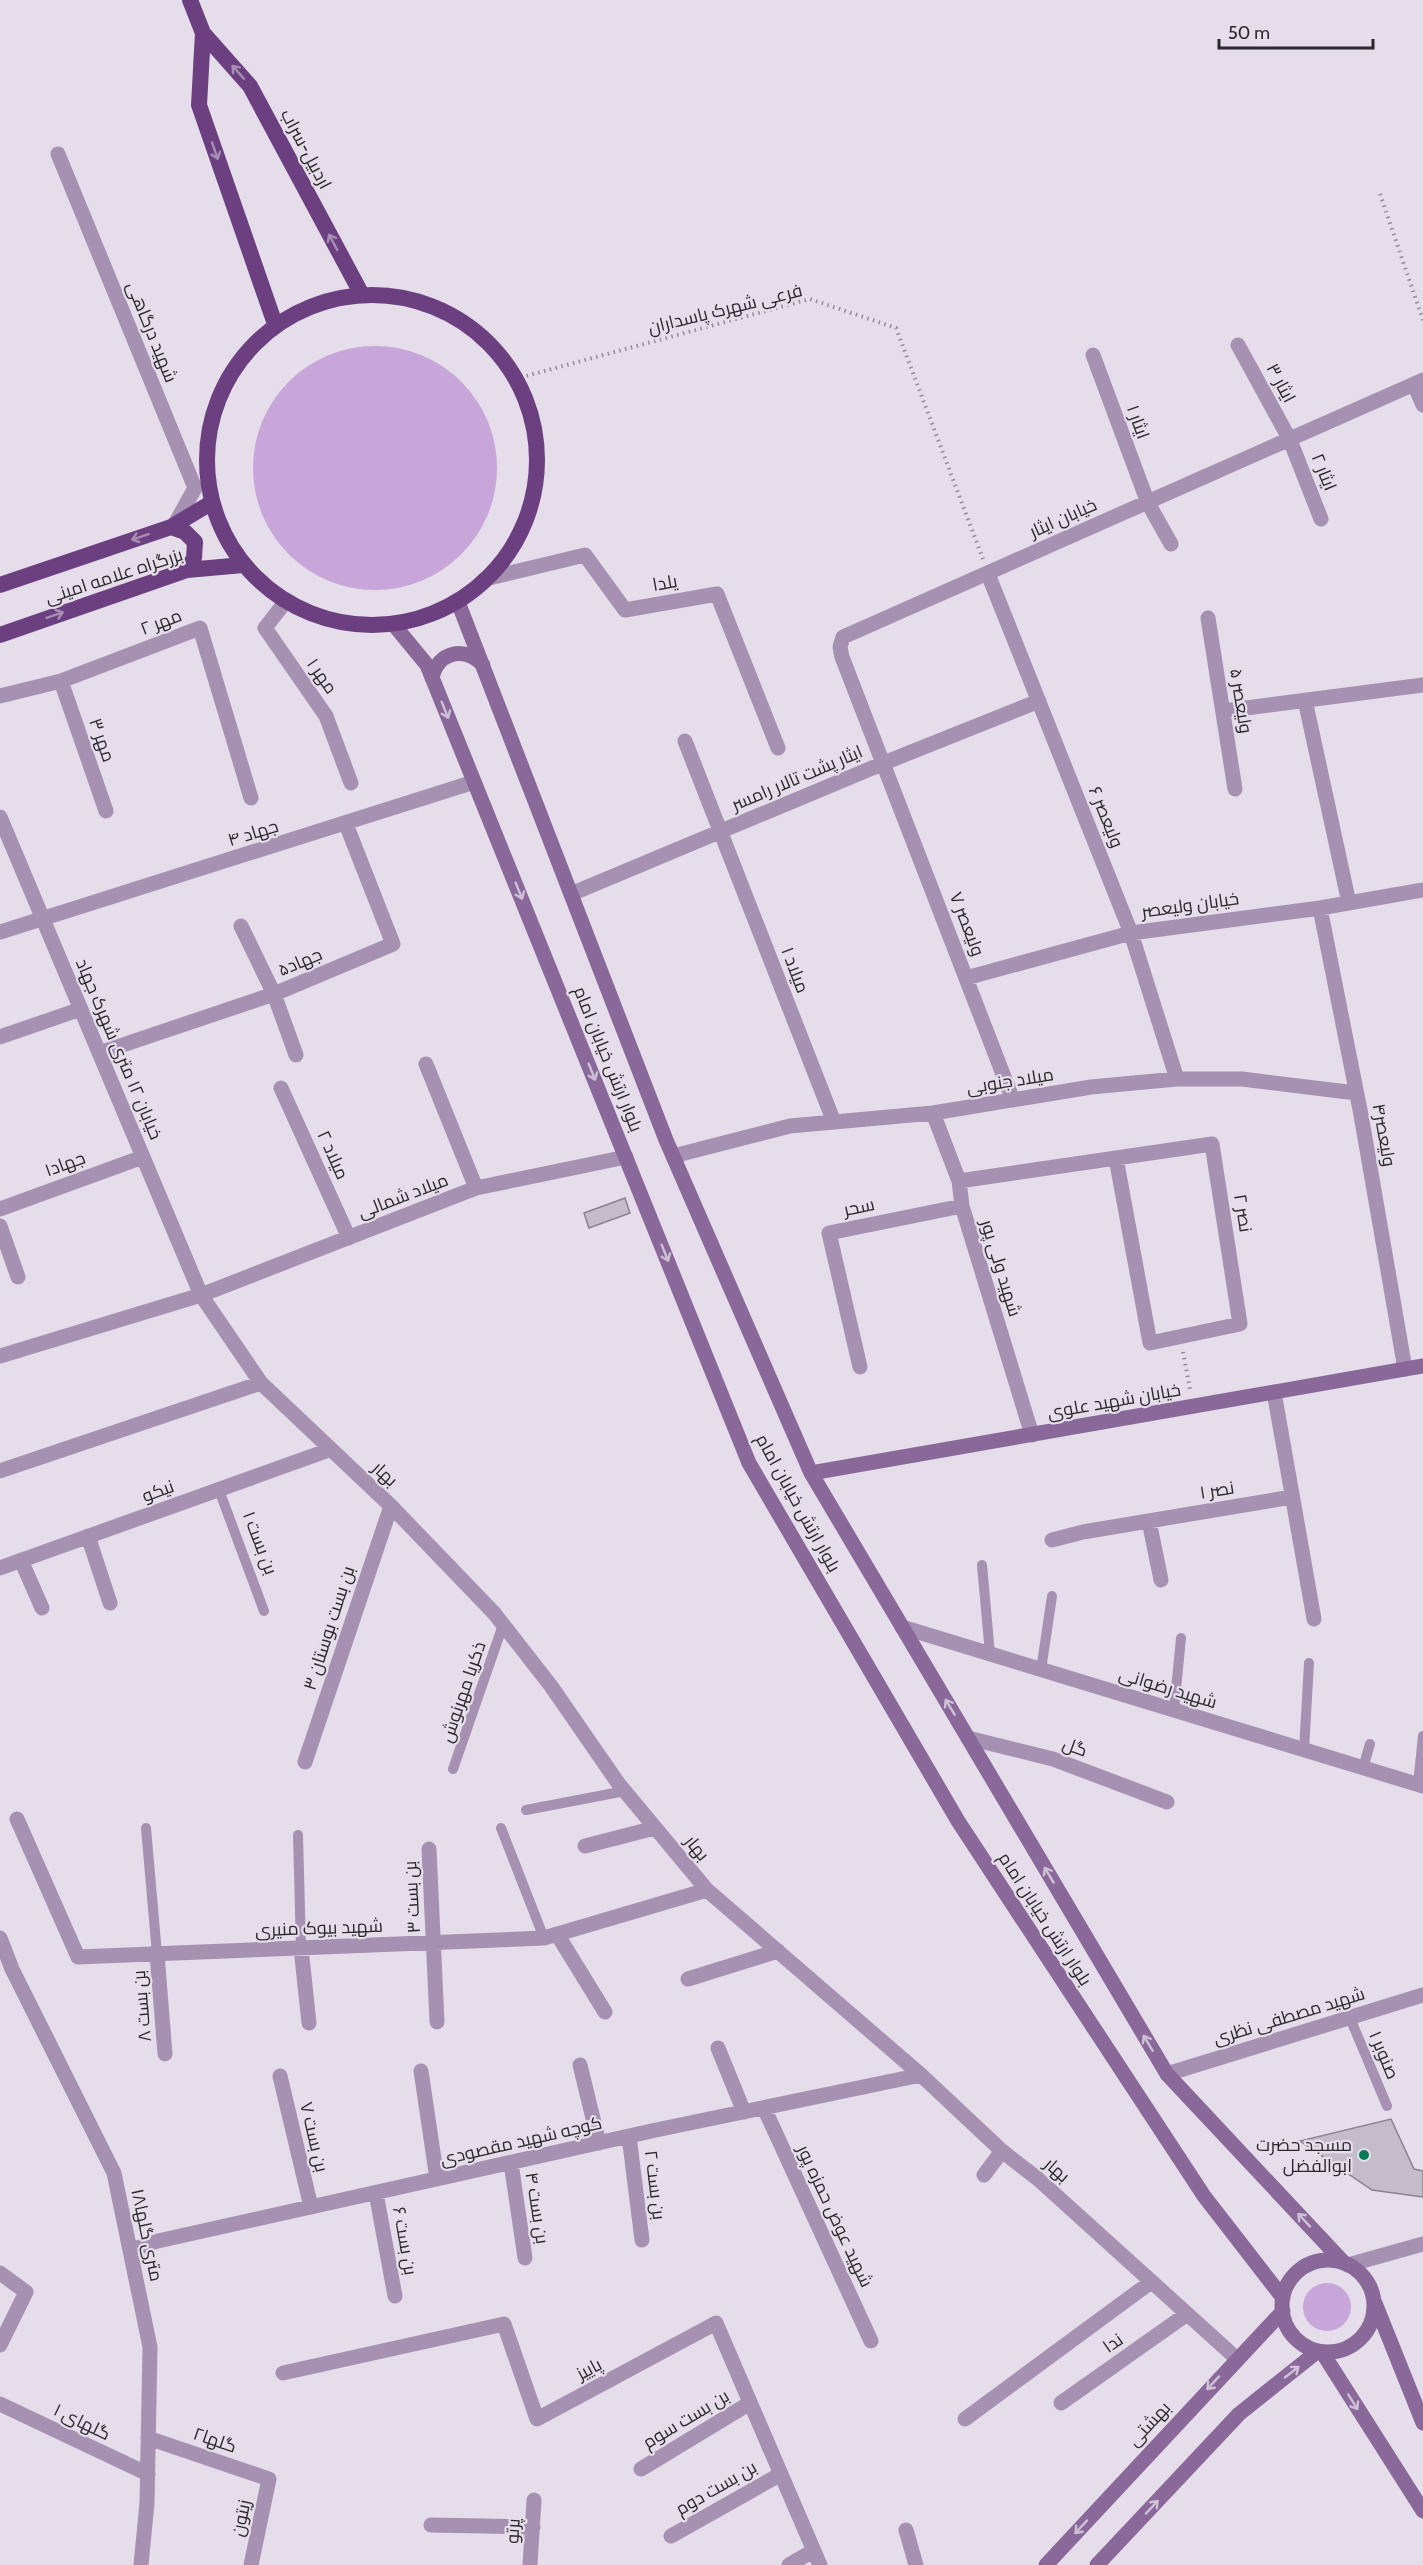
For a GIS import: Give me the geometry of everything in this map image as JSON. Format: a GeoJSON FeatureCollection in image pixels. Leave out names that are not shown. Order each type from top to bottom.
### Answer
{"type":"FeatureCollection","features":[{"type":"Feature","properties":{"kind":"highway","name":"اردبیل-سراب"},"geometry":{"type":"LineString","coordinates":[[190,0],[202,33],[250,86],[361,293]]}},
{"type":"Feature","properties":{"kind":"highway","name":"اردبیل-سراب"},"geometry":{"type":"LineString","coordinates":[[202,33],[198,105],[275,324]]}},
{"type":"Feature","properties":{"kind":"highway"},"geometry":{"type":"LineString","coordinates":[[361,293],[413,298],[461,319],[500,354],[527,399],[538,456],[529,513],[502,564],[458,602],[428,617],[394,625],[352,625],[311,615],[274,594],[243,565],[224,535],[212,503],[206,453],[215,403],[239,359],[275,324],[316,302],[361,293]]}},
{"type":"Feature","properties":{"kind":"highway","name":"بزرگراه علامه امینی"},"geometry":{"type":"LineString","coordinates":[[0,585],[173,525],[212,503]]}},
{"type":"Feature","properties":{"kind":"highway"},"geometry":{"type":"LineString","coordinates":[[173,525],[195,542],[194,558],[187,570]]}},
{"type":"Feature","properties":{"kind":"highway","name":"بزرگراه علامه امینی"},"geometry":{"type":"LineString","coordinates":[[0,635],[187,570],[243,565]]}},
{"type":"Feature","properties":{"kind":"main road","name":"بلوار ارتش خیابان امام"},"geometry":{"type":"LineString","coordinates":[[458,602],[673,1155],[811,1473],[1167,2074],[1346,2264]]}},
{"type":"Feature","properties":{"kind":"main road","name":"بلوار ارتش خیابان امام"},"geometry":{"type":"LineString","coordinates":[[394,625],[427,665],[749,1463],[958,1821],[1204,2196],[1283,2305]]}},
{"type":"Feature","properties":{"kind":"main road"},"geometry":{"type":"LineString","coordinates":[[432,678],[442,659],[455,653],[471,655],[483,665]]}},
{"type":"Feature","properties":{"kind":"main road","name":"خیابان شهید علوی"},"geometry":{"type":"LineString","coordinates":[[811,1473],[1423,1366]]}},
{"type":"Feature","properties":{"kind":"main road"},"geometry":{"type":"LineString","coordinates":[[1374,2301],[1371,2325],[1356,2343],[1346,2349],[1320,2352],[1305,2346],[1294,2337],[1286,2325],[1283,2305],[1295,2274],[1305,2266],[1318,2261],[1331,2260],[1346,2264],[1361,2274],[1370,2286],[1423,2423]]}},
{"type":"Feature","properties":{"kind":"main road","name":"بهشتی"},"geometry":{"type":"LineString","coordinates":[[1046,2565],[1283,2305]]}},
{"type":"Feature","properties":{"kind":"main road"},"geometry":{"type":"LineString","coordinates":[[1320,2352],[1423,2511]]}},
{"type":"Feature","properties":{"kind":"main road"},"geometry":{"type":"LineString","coordinates":[[1097,2565],[1239,2414],[1320,2352]]}},
{"type":"Feature","properties":{"kind":"street","name":"شهید درگاهی"},"geometry":{"type":"LineString","coordinates":[[58,154],[195,488],[173,525]]}},
{"type":"Feature","properties":{"kind":"street","name":"ایثار ۳"},"geometry":{"type":"LineString","coordinates":[[1238,345],[1290,440]]}},
{"type":"Feature","properties":{"kind":"street","name":"ایثار ۱"},"geometry":{"type":"LineString","coordinates":[[1092,355],[1148,503],[1171,544]]}},
{"type":"Feature","properties":{"kind":"street","name":"خیابان ایثار"},"geometry":{"type":"LineString","coordinates":[[884,763],[842,657],[840,647],[843,637],[1418,382]]}},
{"type":"Feature","properties":{"kind":"street"},"geometry":{"type":"LineString","coordinates":[[1418,382],[1423,405]]}},
{"type":"Feature","properties":{"kind":"street","name":"ایثار ۲"},"geometry":{"type":"LineString","coordinates":[[1290,440],[1321,519]]}},
{"type":"Feature","properties":{"kind":"street","name":"یلدا"},"geometry":{"type":"LineString","coordinates":[[485,579],[585,555],[625,610],[717,594],[778,748]]}},
{"type":"Feature","properties":{"kind":"street","name":"ولیعصر ۶"},"geometry":{"type":"LineString","coordinates":[[988,574],[1131,933],[1177,1079]]}},
{"type":"Feature","properties":{"kind":"street","name":"مهر ۱"},"geometry":{"type":"LineString","coordinates":[[286,601],[265,628],[326,716],[351,783]]}},
{"type":"Feature","properties":{"kind":"street","name":"ولیعصر ۵"},"geometry":{"type":"LineString","coordinates":[[1208,618],[1235,789]]}},
{"type":"Feature","properties":{"kind":"street","name":"مهر ۲"},"geometry":{"type":"LineString","coordinates":[[0,696],[61,681],[200,628],[251,798]]}},
{"type":"Feature","properties":{"kind":"street","name":"مهر ۳"},"geometry":{"type":"LineString","coordinates":[[61,681],[106,811]]}},
{"type":"Feature","properties":{"kind":"street"},"geometry":{"type":"LineString","coordinates":[[1223,711],[1423,685]]}},
{"type":"Feature","properties":{"kind":"street"},"geometry":{"type":"LineString","coordinates":[[1305,700],[1349,903]]}},
{"type":"Feature","properties":{"kind":"street","name":"ایثار پشت تالار رامسر"},"geometry":{"type":"LineString","coordinates":[[571,894],[1039,701]]}},
{"type":"Feature","properties":{"kind":"street","name":"میلاد ۱"},"geometry":{"type":"LineString","coordinates":[[686,741],[834,1122]]}},
{"type":"Feature","properties":{"kind":"street","name":"ولیعصر ۷"},"geometry":{"type":"LineString","coordinates":[[884,763],[1013,1100]]}},
{"type":"Feature","properties":{"kind":"street","name":"جهاد ۴"},"geometry":{"type":"LineString","coordinates":[[0,932],[474,782]]}},
{"type":"Feature","properties":{"kind":"street","name":"خیابان ۱۲ متری شهرک جهاد"},"geometry":{"type":"LineString","coordinates":[[0,818],[201,1295]]}},
{"type":"Feature","properties":{"kind":"street","name":"جهاد۵"},"geometry":{"type":"LineString","coordinates":[[99,1053],[274,994],[393,944],[346,824]]}},
{"type":"Feature","properties":{"kind":"street","name":"خیابان ولیعصر"},"geometry":{"type":"LineString","coordinates":[[966,978],[1131,933],[1320,908],[1423,890]]}},
{"type":"Feature","properties":{"kind":"street","name":"ولیعصر۴"},"geometry":{"type":"LineString","coordinates":[[1320,908],[1356,1093],[1405,1370]]}},
{"type":"Feature","properties":{"kind":"street"},"geometry":{"type":"LineString","coordinates":[[241,926],[274,994],[296,1055]]}},
{"type":"Feature","properties":{"kind":"street"},"geometry":{"type":"LineString","coordinates":[[0,1037],[81,1009]]}},
{"type":"Feature","properties":{"kind":"street"},"geometry":{"type":"LineString","coordinates":[[426,1064],[476,1188]]}},
{"type":"Feature","properties":{"kind":"street","name":"میلاد جنوبی"},"geometry":{"type":"LineString","coordinates":[[673,1155],[790,1126],[933,1113],[1091,1087],[1177,1079],[1242,1079],[1356,1093]]}},
{"type":"Feature","properties":{"kind":"street","name":"میلاد ۲"},"geometry":{"type":"LineString","coordinates":[[281,1088],[349,1238]]}},
{"type":"Feature","properties":{"kind":"street","name":"شهید ولی پور"},"geometry":{"type":"LineString","coordinates":[[933,1113],[959,1181],[962,1206],[1032,1435]]}},
{"type":"Feature","properties":{"kind":"street","name":"نصر ۲"},"geometry":{"type":"LineString","coordinates":[[959,1181],[1116,1158],[1212,1144],[1240,1324],[1149,1343],[1116,1158]]}},
{"type":"Feature","properties":{"kind":"street","name":"میلاد شمالی"},"geometry":{"type":"LineString","coordinates":[[0,1356],[201,1295],[476,1188],[626,1156]]}},
{"type":"Feature","properties":{"kind":"street","name":"جهاد۱"},"geometry":{"type":"LineString","coordinates":[[0,1209],[143,1157]]}},
{"type":"Feature","properties":{"kind":"street","name":"سحر"},"geometry":{"type":"LineString","coordinates":[[860,1367],[829,1233],[962,1206]]}},
{"type":"Feature","properties":{"kind":"street"},"geometry":{"type":"LineString","coordinates":[[0,1226],[18,1277]]}},
{"type":"Feature","properties":{"kind":"street","name":"بهار"},"geometry":{"type":"LineString","coordinates":[[201,1295],[261,1383],[390,1506],[503,1625],[551,1686],[625,1791],[706,1890],[921,2075],[1002,2151],[1038,2178],[1236,2358]]}},
{"type":"Feature","properties":{"kind":"street"},"geometry":{"type":"LineString","coordinates":[[0,1471],[261,1383]]}},
{"type":"Feature","properties":{"kind":"street"},"geometry":{"type":"LineString","coordinates":[[1274,1392],[1314,1619]]}},
{"type":"Feature","properties":{"kind":"street","name":"نیکو"},"geometry":{"type":"LineString","coordinates":[[0,1568],[329,1450]]}},
{"type":"Feature","properties":{"kind":"street","name":"نصر ۱"},"geometry":{"type":"LineString","coordinates":[[1052,1540],[1083,1532],[1292,1497]]}},
{"type":"Feature","properties":{"kind":"street","name":"بن بست بوستان ۳"},"geometry":{"type":"LineString","coordinates":[[305,1762],[390,1506]]}},
{"type":"Feature","properties":{"kind":"street"},"geometry":{"type":"LineString","coordinates":[[1149,1521],[1161,1581]]}},
{"type":"Feature","properties":{"kind":"street"},"geometry":{"type":"LineString","coordinates":[[88,1536],[110,1603]]}},
{"type":"Feature","properties":{"kind":"street"},"geometry":{"type":"LineString","coordinates":[[21,1560],[42,1608]]}},
{"type":"Feature","properties":{"kind":"street","name":"شهید رضوانی"},"geometry":{"type":"LineString","coordinates":[[902,1627],[1420,1785]]}},
{"type":"Feature","properties":{"kind":"street","name":"گل"},"geometry":{"type":"LineString","coordinates":[[968,1738],[1053,1759],[1167,1802]]}},
{"type":"Feature","properties":{"kind":"street","name":"شهید بیوک منیری"},"geometry":{"type":"LineString","coordinates":[[16,1819],[78,1957],[434,1943],[551,1936],[706,1890]]}},
{"type":"Feature","properties":{"kind":"street"},"geometry":{"type":"LineString","coordinates":[[585,1846],[655,1828]]}},
{"type":"Feature","properties":{"kind":"street","name":"بن بست ۳"},"geometry":{"type":"LineString","coordinates":[[429,1849],[434,1943]]}},
{"type":"Feature","properties":{"kind":"street"},"geometry":{"type":"LineString","coordinates":[[551,1936],[605,2012]]}},
{"type":"Feature","properties":{"kind":"street","name":"۱۸متری گلها"},"geometry":{"type":"LineString","coordinates":[[0,1938],[6,1972],[114,2173],[150,2347],[148,2474],[141,2565]]}},
{"type":"Feature","properties":{"kind":"street"},"geometry":{"type":"LineString","coordinates":[[434,1943],[437,2022]]}},
{"type":"Feature","properties":{"kind":"street"},"geometry":{"type":"LineString","coordinates":[[301,1948],[309,2022]]}},
{"type":"Feature","properties":{"kind":"street"},"geometry":{"type":"LineString","coordinates":[[688,1979],[778,1951]]}},
{"type":"Feature","properties":{"kind":"street","name":"بن بست ۸"},"geometry":{"type":"LineString","coordinates":[[157,1954],[165,2054]]}},
{"type":"Feature","properties":{"kind":"street","name":"شهید مصطفی نظری"},"geometry":{"type":"LineString","coordinates":[[1167,2074],[1423,1995]]}},
{"type":"Feature","properties":{"kind":"street"},"geometry":{"type":"LineString","coordinates":[[718,2048],[744,2112]]}},
{"type":"Feature","properties":{"kind":"street"},"geometry":{"type":"LineString","coordinates":[[580,2065],[599,2143]]}},
{"type":"Feature","properties":{"kind":"street"},"geometry":{"type":"LineString","coordinates":[[421,2071],[437,2179]]}},
{"type":"Feature","properties":{"kind":"street","name":"کوچه شهید مقصودی"},"geometry":{"type":"LineString","coordinates":[[130,2250],[158,2241],[629,2136],[921,2075]]}},
{"type":"Feature","properties":{"kind":"street","name":"بن بست ۷"},"geometry":{"type":"LineString","coordinates":[[280,2076],[310,2207]]}},
{"type":"Feature","properties":{"kind":"street","name":"شهید عوض حمزه پور"},"geometry":{"type":"LineString","coordinates":[[764,2108],[871,2341]]}},
{"type":"Feature","properties":{"kind":"street","name":"بن بست ۲"},"geometry":{"type":"LineString","coordinates":[[629,2136],[642,2240]]}},
{"type":"Feature","properties":{"kind":"street"},"geometry":{"type":"LineString","coordinates":[[984,2175],[1002,2151]]}},
{"type":"Feature","properties":{"kind":"street","name":"بن بست ۴"},"geometry":{"type":"LineString","coordinates":[[511,2163],[525,2259]]}},
{"type":"Feature","properties":{"kind":"street","name":"بن بست ۶"},"geometry":{"type":"LineString","coordinates":[[376,2193],[395,2296]]}},
{"type":"Feature","properties":{"kind":"street"},"geometry":{"type":"LineString","coordinates":[[1346,2264],[1423,2244]]}},
{"type":"Feature","properties":{"kind":"street"},"geometry":{"type":"LineString","coordinates":[[0,2273],[26,2292],[0,2344]]}},
{"type":"Feature","properties":{"kind":"street"},"geometry":{"type":"LineString","coordinates":[[965,2419],[1151,2282]]}},
{"type":"Feature","properties":{"kind":"street","name":"ندا"},"geometry":{"type":"LineString","coordinates":[[1061,2403],[1187,2314]]}},
{"type":"Feature","properties":{"kind":"street","name":"پاییز"},"geometry":{"type":"LineString","coordinates":[[283,2373],[504,2324],[537,2419],[716,2323],[817,2558]]}},
{"type":"Feature","properties":{"kind":"street","name":"بن بست سوم"},"geometry":{"type":"LineString","coordinates":[[641,2469],[750,2403]]}},
{"type":"Feature","properties":{"kind":"street","name":"گلهای ۱"},"geometry":{"type":"LineString","coordinates":[[0,2404],[148,2474]]}},
{"type":"Feature","properties":{"kind":"street","name":"گلها۲"},"geometry":{"type":"LineString","coordinates":[[148,2438],[269,2480]]}},
{"type":"Feature","properties":{"kind":"street","name":"بن بست دوم"},"geometry":{"type":"LineString","coordinates":[[671,2536],[780,2474]]}},
{"type":"Feature","properties":{"kind":"street","name":"زیتون"},"geometry":{"type":"LineString","coordinates":[[251,2565],[269,2480]]}},
{"type":"Feature","properties":{"kind":"street","name":"پرتو"},"geometry":{"type":"LineString","coordinates":[[530,2565],[534,2500]]}},
{"type":"Feature","properties":{"kind":"street"},"geometry":{"type":"LineString","coordinates":[[431,2525],[532,2527]]}},
{"type":"Feature","properties":{"kind":"street"},"geometry":{"type":"LineString","coordinates":[[906,2530],[916,2565]]}},
{"type":"Feature","properties":{"kind":"street"},"geometry":{"type":"LineString","coordinates":[[789,2565],[817,2558]]}},
{"type":"Feature","properties":{"kind":"lane","name":"بن بست ۱"},"geometry":{"type":"LineString","coordinates":[[219,1490],[264,1611]]}},
{"type":"Feature","properties":{"kind":"lane"},"geometry":{"type":"LineString","coordinates":[[982,1565],[990,1654]]}},
{"type":"Feature","properties":{"kind":"lane"},"geometry":{"type":"LineString","coordinates":[[1041,1670],[1052,1596]]}},
{"type":"Feature","properties":{"kind":"lane","name":"ذکریا مهرنوش"},"geometry":{"type":"LineString","coordinates":[[453,1769],[503,1625]]}},
{"type":"Feature","properties":{"kind":"lane"},"geometry":{"type":"LineString","coordinates":[[1174,1710],[1181,1638]]}},
{"type":"Feature","properties":{"kind":"lane"},"geometry":{"type":"LineString","coordinates":[[1304,1750],[1309,1663]]}},
{"type":"Feature","properties":{"kind":"lane"},"geometry":{"type":"LineString","coordinates":[[1420,1785],[1423,1736]]}},
{"type":"Feature","properties":{"kind":"lane"},"geometry":{"type":"LineString","coordinates":[[1363,1768],[1370,1744]]}},
{"type":"Feature","properties":{"kind":"lane"},"geometry":{"type":"LineString","coordinates":[[526,1810],[625,1791]]}},
{"type":"Feature","properties":{"kind":"lane"},"geometry":{"type":"LineString","coordinates":[[146,1828],[157,1954]]}},
{"type":"Feature","properties":{"kind":"lane"},"geometry":{"type":"LineString","coordinates":[[501,1828],[551,1936]]}},
{"type":"Feature","properties":{"kind":"lane"},"geometry":{"type":"LineString","coordinates":[[298,1835],[301,1948]]}},
{"type":"Feature","properties":{"kind":"lane","name":"صنوبر ۱"},"geometry":{"type":"LineString","coordinates":[[1350,2018],[1387,2106]]}},
{"type":"Feature","properties":{"kind":"path"},"geometry":{"type":"LineString","coordinates":[[1380,194],[1423,320]]}},
{"type":"Feature","properties":{"kind":"path","name":"فرعی شهرک پاسداران"},"geometry":{"type":"LineString","coordinates":[[515,379],[810,299],[896,327],[988,574]]}},
{"type":"Feature","properties":{"kind":"path"},"geometry":{"type":"LineString","coordinates":[[1180,1337],[1194,1406]]}},
{"type":"Feature","properties":{"kind":"shaded area"},"geometry":{"type":"Polygon","coordinates":[[[363,346],[387,346],[410,351],[433,360],[453,373],[470,390],[488,421],[495,444],[497,468],[495,492],[483,526],[470,546],[453,563],[433,576],[410,585],[387,590],[363,590],[340,585],[317,576],[297,563],[280,546],[267,526],[258,503],[253,480],[253,456],[258,433],[267,410],[280,390],[297,373],[317,360],[340,351],[363,346]]]}},
{"type":"Feature","properties":{"kind":"shaded area"},"geometry":{"type":"Polygon","coordinates":[[[1322,2283],[1332,2283],[1347,2293],[1351,2307],[1350,2316],[1341,2327],[1332,2331],[1322,2331],[1307,2321],[1303,2312],[1303,2302],[1313,2287],[1322,2283]]]}},
{"type":"Feature","properties":{"kind":"building"},"geometry":{"type":"Polygon","coordinates":[[[625,1198],[630,1213],[589,1228],[584,1213],[625,1198]]]}},
{"type":"Feature","properties":{"kind":"building","name":"مسجد حضرت ابوالفضل"},"geometry":{"type":"Polygon","coordinates":[[[1391,2119],[1414,2169],[1423,2171],[1423,2197],[1372,2190],[1300,2141],[1391,2119]]]}},
{"type":"Feature","properties":{"kind":"place","name":"مسجد حضرت ابوالفضل"},"geometry":{"type":"Point","coordinates":[1364,2155]}}]}
